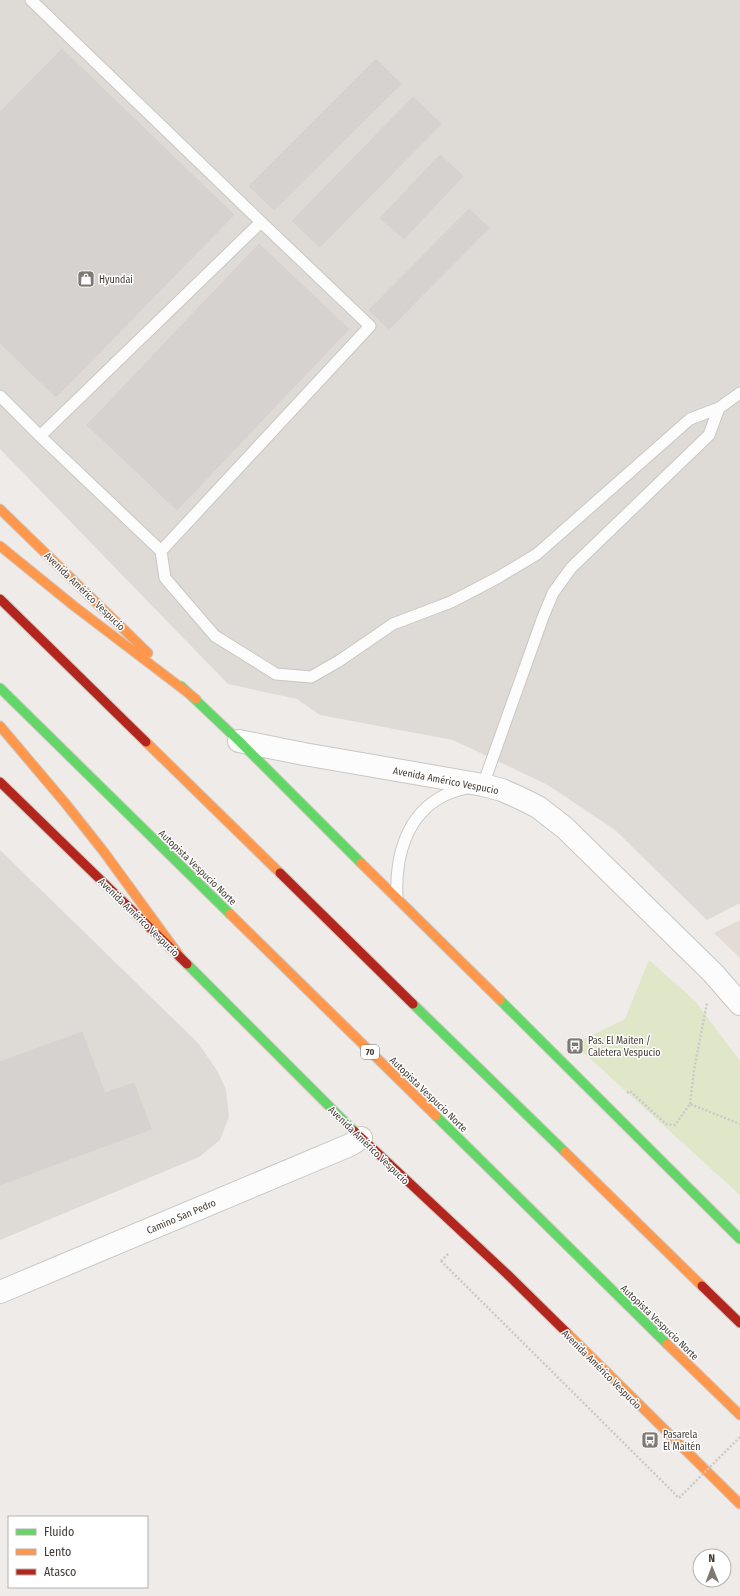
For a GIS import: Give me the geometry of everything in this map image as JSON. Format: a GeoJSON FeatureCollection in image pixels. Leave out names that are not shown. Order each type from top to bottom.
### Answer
{"type":"FeatureCollection","features":[{"type":"Feature","properties":{"kind":"main road","name":"Avenida Américo Vespucio"},"geometry":{"type":"LineString","coordinates":[[0,509],[239,741],[740,1239]]}},
{"type":"Feature","properties":{"kind":"main road"},"geometry":{"type":"LineString","coordinates":[[0,546],[74,606],[196,699]]}},
{"type":"Feature","properties":{"kind":"main road"},"geometry":{"type":"LineString","coordinates":[[0,599],[740,1323]]}},
{"type":"Feature","properties":{"kind":"main road","name":"Autopista Vespucio Norte"},"geometry":{"type":"LineString","coordinates":[[0,688],[740,1415]]}},
{"type":"Feature","properties":{"kind":"main road"},"geometry":{"type":"LineString","coordinates":[[0,726],[66,804],[99,846],[181,958]]}},
{"type":"Feature","properties":{"kind":"main road","name":"Avenida Américo Vespucio"},"geometry":{"type":"LineString","coordinates":[[0,782],[181,958],[361,1138],[506,1274],[740,1504]]}},
{"type":"Feature","properties":{"kind":"street","name":"Avenida Américo Vespucio"},"geometry":{"type":"LineString","coordinates":[[239,741],[304,754],[483,785],[502,790],[520,798],[552,817],[591,852],[713,973],[740,1004]]}},
{"type":"Feature","properties":{"kind":"street","name":"Camino San Pedro"},"geometry":{"type":"LineString","coordinates":[[0,1292],[350,1145],[361,1138]]}},
{"type":"Feature","properties":{"kind":"lane"},"geometry":{"type":"LineString","coordinates":[[31,0],[370,326],[161,551]]}},
{"type":"Feature","properties":{"kind":"lane"},"geometry":{"type":"LineString","coordinates":[[40,436],[261,222]]}},
{"type":"Feature","properties":{"kind":"lane"},"geometry":{"type":"LineString","coordinates":[[0,396],[161,551],[165,578],[215,636],[276,674],[310,677],[339,661],[393,624],[451,602],[497,578],[538,554],[690,419],[719,408],[740,394]]}},
{"type":"Feature","properties":{"kind":"lane"},"geometry":{"type":"LineString","coordinates":[[398,899],[396,881],[399,857],[408,831],[416,818],[426,808],[445,795],[457,790],[483,785],[553,593],[571,568],[708,435],[719,408]]}},
{"type":"Feature","properties":{"kind":"path"},"geometry":{"type":"LineString","coordinates":[[624,1096],[630,1091],[666,1124],[675,1125],[690,1104],[694,1070],[713,973]]}},
{"type":"Feature","properties":{"kind":"path"},"geometry":{"type":"LineString","coordinates":[[690,1104],[740,1124]]}},
{"type":"Feature","properties":{"kind":"path"},"geometry":{"type":"LineString","coordinates":[[441,1261],[679,1498],[740,1437]]}},
{"type":"Feature","properties":{"kind":"shaded area"},"geometry":{"type":"Polygon","coordinates":[[[0,0],[740,0],[740,903],[707,920],[615,830],[548,785],[453,740],[320,715],[297,699],[228,684],[0,449],[0,0]]]}},
{"type":"Feature","properties":{"kind":"shaded area"},"geometry":{"type":"Polygon","coordinates":[[[0,850],[198,1043],[218,1072],[226,1090],[229,1117],[220,1140],[199,1157],[0,1240],[0,850]]]}},
{"type":"Feature","properties":{"kind":"shaded area"},"geometry":{"type":"Polygon","coordinates":[[[740,920],[740,958],[714,933],[740,920]]]}},
{"type":"Feature","properties":{"kind":"green space"},"geometry":{"type":"Polygon","coordinates":[[[649,960],[696,1002],[740,1061],[740,1195],[574,1044],[625,1019],[649,960]]]}},
{"type":"Feature","properties":{"kind":"building","name":"Hyundai"},"geometry":{"type":"Polygon","coordinates":[[[62,49],[234,215],[56,397],[0,343],[0,112],[62,49]]]}},
{"type":"Feature","properties":{"kind":"building"},"geometry":{"type":"Polygon","coordinates":[[[376,59],[401,84],[274,210],[249,186],[376,59]]]}},
{"type":"Feature","properties":{"kind":"building"},"geometry":{"type":"Polygon","coordinates":[[[413,97],[441,124],[320,247],[292,221],[413,97]]]}},
{"type":"Feature","properties":{"kind":"building"},"geometry":{"type":"Polygon","coordinates":[[[440,155],[463,176],[404,239],[380,218],[440,155]]]}},
{"type":"Feature","properties":{"kind":"building"},"geometry":{"type":"Polygon","coordinates":[[[469,209],[489,228],[389,329],[369,310],[469,209]]]}},
{"type":"Feature","properties":{"kind":"building"},"geometry":{"type":"Polygon","coordinates":[[[259,244],[349,329],[177,510],[87,425],[259,244]]]}},
{"type":"Feature","properties":{"kind":"building"},"geometry":{"type":"Polygon","coordinates":[[[82,1032],[105,1093],[134,1083],[151,1129],[0,1185],[0,1062],[82,1032]]]}},
{"type":"Feature","properties":{"kind":"traffic: fast"},"geometry":{"type":"LineString","coordinates":[[181,686],[239,741],[361,863]]}},
{"type":"Feature","properties":{"kind":"traffic: fast"},"geometry":{"type":"LineString","coordinates":[[0,688],[230,914]]}},
{"type":"Feature","properties":{"kind":"traffic: fast"},"geometry":{"type":"LineString","coordinates":[[187,964],[354,1131]]}},
{"type":"Feature","properties":{"kind":"traffic: fast"},"geometry":{"type":"LineString","coordinates":[[500,1000],[740,1239]]}},
{"type":"Feature","properties":{"kind":"traffic: fast"},"geometry":{"type":"LineString","coordinates":[[413,1004],[565,1152]]}},
{"type":"Feature","properties":{"kind":"traffic: fast"},"geometry":{"type":"LineString","coordinates":[[436,1116],[667,1344]]}},
{"type":"Feature","properties":{"kind":"traffic: slow"},"geometry":{"type":"LineString","coordinates":[[0,509],[148,653]]}},
{"type":"Feature","properties":{"kind":"traffic: slow"},"geometry":{"type":"LineString","coordinates":[[0,546],[74,606],[196,699]]}},
{"type":"Feature","properties":{"kind":"traffic: slow"},"geometry":{"type":"LineString","coordinates":[[0,726],[66,804],[104,852],[181,958]]}},
{"type":"Feature","properties":{"kind":"traffic: slow"},"geometry":{"type":"LineString","coordinates":[[146,742],[280,873]]}},
{"type":"Feature","properties":{"kind":"traffic: slow"},"geometry":{"type":"LineString","coordinates":[[361,863],[500,1000]]}},
{"type":"Feature","properties":{"kind":"traffic: slow"},"geometry":{"type":"LineString","coordinates":[[230,914],[436,1116]]}},
{"type":"Feature","properties":{"kind":"traffic: slow"},"geometry":{"type":"LineString","coordinates":[[565,1152],[702,1286]]}},
{"type":"Feature","properties":{"kind":"traffic: slow"},"geometry":{"type":"LineString","coordinates":[[566,1332],[740,1504]]}},
{"type":"Feature","properties":{"kind":"traffic: slow"},"geometry":{"type":"LineString","coordinates":[[667,1344],[740,1415]]}},
{"type":"Feature","properties":{"kind":"traffic: jam"},"geometry":{"type":"LineString","coordinates":[[0,599],[146,742]]}},
{"type":"Feature","properties":{"kind":"traffic: jam"},"geometry":{"type":"LineString","coordinates":[[0,782],[187,964]]}},
{"type":"Feature","properties":{"kind":"traffic: jam"},"geometry":{"type":"LineString","coordinates":[[280,873],[413,1004]]}},
{"type":"Feature","properties":{"kind":"traffic: jam"},"geometry":{"type":"LineString","coordinates":[[354,1131],[507,1274],[566,1332]]}},
{"type":"Feature","properties":{"kind":"traffic: jam"},"geometry":{"type":"LineString","coordinates":[[702,1286],[740,1323]]}},
{"type":"Feature","properties":{"kind":"place","name":"Hyundai"},"geometry":{"type":"Point","coordinates":[86,279]}},
{"type":"Feature","properties":{"kind":"place","name":"Pas. El Maiten / Caletera Vespucio"},"geometry":{"type":"Point","coordinates":[575,1046]}},
{"type":"Feature","properties":{"kind":"place","name":"Pasarela El Maitén"},"geometry":{"type":"Point","coordinates":[650,1440]}}]}
